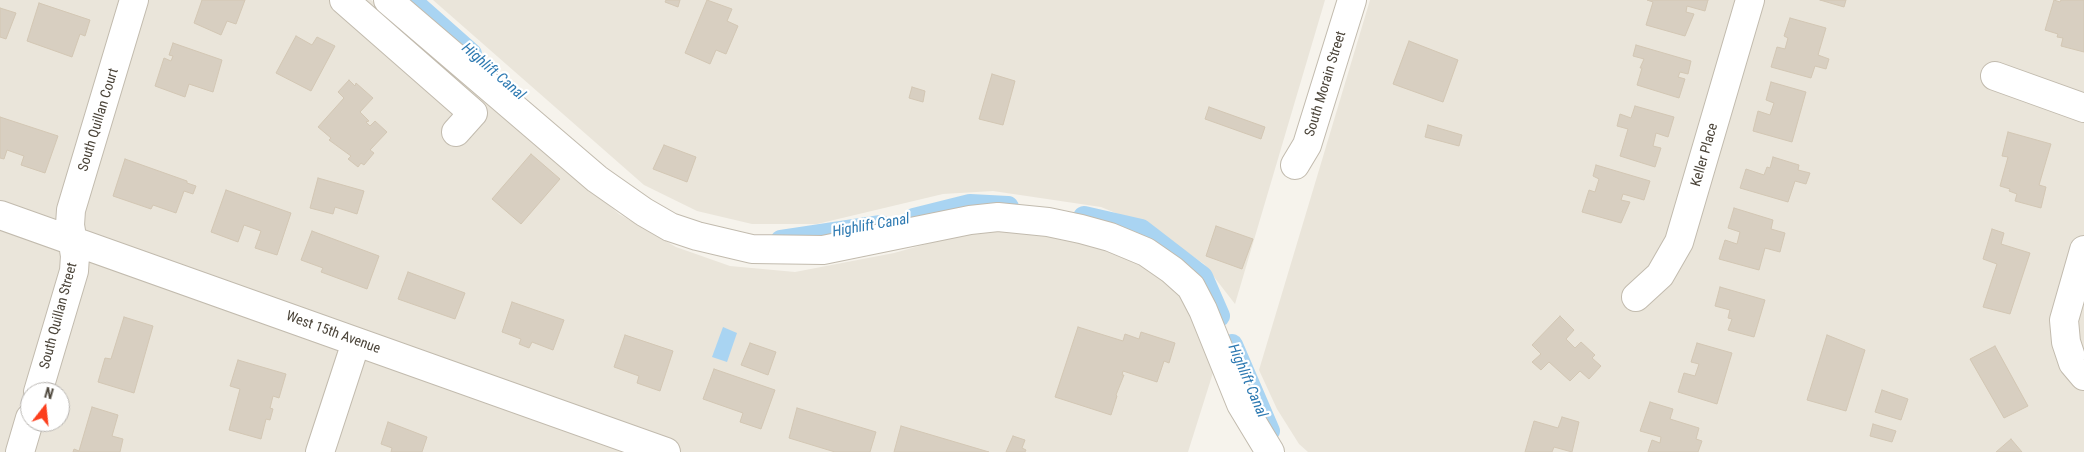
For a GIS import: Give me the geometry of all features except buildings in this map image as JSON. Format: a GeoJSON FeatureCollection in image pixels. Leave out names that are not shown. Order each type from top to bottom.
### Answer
{"type":"FeatureCollection","features":[{"type":"Feature","properties":{"kind":"street","name":"South Quillan Court"},"geometry":{"type":"LineString","coordinates":[[72,240],[71,210],[134,0]]}},
{"type":"Feature","properties":{"kind":"street"},"geometry":{"type":"LineString","coordinates":[[344,0],[473,113],[456,132]]}},
{"type":"Feature","properties":{"kind":"street"},"geometry":{"type":"LineString","coordinates":[[388,0],[597,179],[644,212],[670,227],[697,236],[752,249],[823,250],[970,220],[998,217],[1048,222],[1081,229],[1110,237],[1146,252],[1172,270],[1191,288],[1210,326],[1242,404],[1270,452]]}},
{"type":"Feature","properties":{"kind":"street","name":"South Morain Street"},"geometry":{"type":"LineString","coordinates":[[1295,165],[1307,145],[1352,0]]}},
{"type":"Feature","properties":{"kind":"street","name":"Keller Place"},"geometry":{"type":"LineString","coordinates":[[1636,297],[1660,275],[1679,242],[1750,0]]}},
{"type":"Feature","properties":{"kind":"street"},"geometry":{"type":"LineString","coordinates":[[1995,76],[2084,108]]}},
{"type":"Feature","properties":{"kind":"street","name":"West 15th Avenue"},"geometry":{"type":"LineString","coordinates":[[0,215],[356,342],[628,445],[666,452]]}},
{"type":"Feature","properties":{"kind":"street","name":"South Quillan Street"},"geometry":{"type":"LineString","coordinates":[[41,382],[74,271],[75,256],[72,240]]}},
{"type":"Feature","properties":{"kind":"street"},"geometry":{"type":"LineString","coordinates":[[2078,370],[2066,342],[2064,320],[2084,250]]}},
{"type":"Feature","properties":{"kind":"street"},"geometry":{"type":"LineString","coordinates":[[320,452],[356,342]]}},
{"type":"Feature","properties":{"kind":"street"},"geometry":{"type":"LineString","coordinates":[[20,452],[26,432]]}},
{"type":"Feature","properties":{"kind":"shaded area"},"geometry":{"type":"Polygon","coordinates":[[[0,0],[371,0],[619,214],[676,247],[730,266],[795,272],[894,253],[973,231],[1032,229],[1147,258],[1186,296],[1217,360],[1188,452],[0,452],[0,0]]]}},
{"type":"Feature","properties":{"kind":"shaded area"},"geometry":{"type":"Polygon","coordinates":[[[433,0],[1325,0],[1235,304],[1204,264],[1150,227],[1101,207],[993,191],[943,194],[817,224],[752,224],[697,211],[644,185],[433,0]]]}},
{"type":"Feature","properties":{"kind":"shaded area"},"geometry":{"type":"Polygon","coordinates":[[[1370,0],[2084,0],[2084,452],[1308,452],[1299,444],[1277,409],[1259,370],[1370,0]]]}},
{"type":"Feature","properties":{"kind":"water"},"geometry":{"type":"Polygon","coordinates":[[[723,327],[737,333],[727,362],[712,357],[723,327]]]}},
{"type":"Feature","properties":{"kind":"waterway","name":"Highlift Canal"},"geometry":{"type":"LineString","coordinates":[[410,0],[471,54]]}},
{"type":"Feature","properties":{"kind":"waterway","name":"Highlift Canal"},"geometry":{"type":"LineString","coordinates":[[914,219],[970,205],[1008,207]]}},
{"type":"Feature","properties":{"kind":"waterway","name":"Highlift Canal"},"geometry":{"type":"LineString","coordinates":[[1084,217],[1141,230],[1202,277],[1219,316]]}},
{"type":"Feature","properties":{"kind":"waterway","name":"Highlift Canal"},"geometry":{"type":"LineString","coordinates":[[781,241],[881,226]]}},
{"type":"Feature","properties":{"kind":"waterway","name":"Highlift Canal"},"geometry":{"type":"LineString","coordinates":[[1232,345],[1269,431]]}}]}
